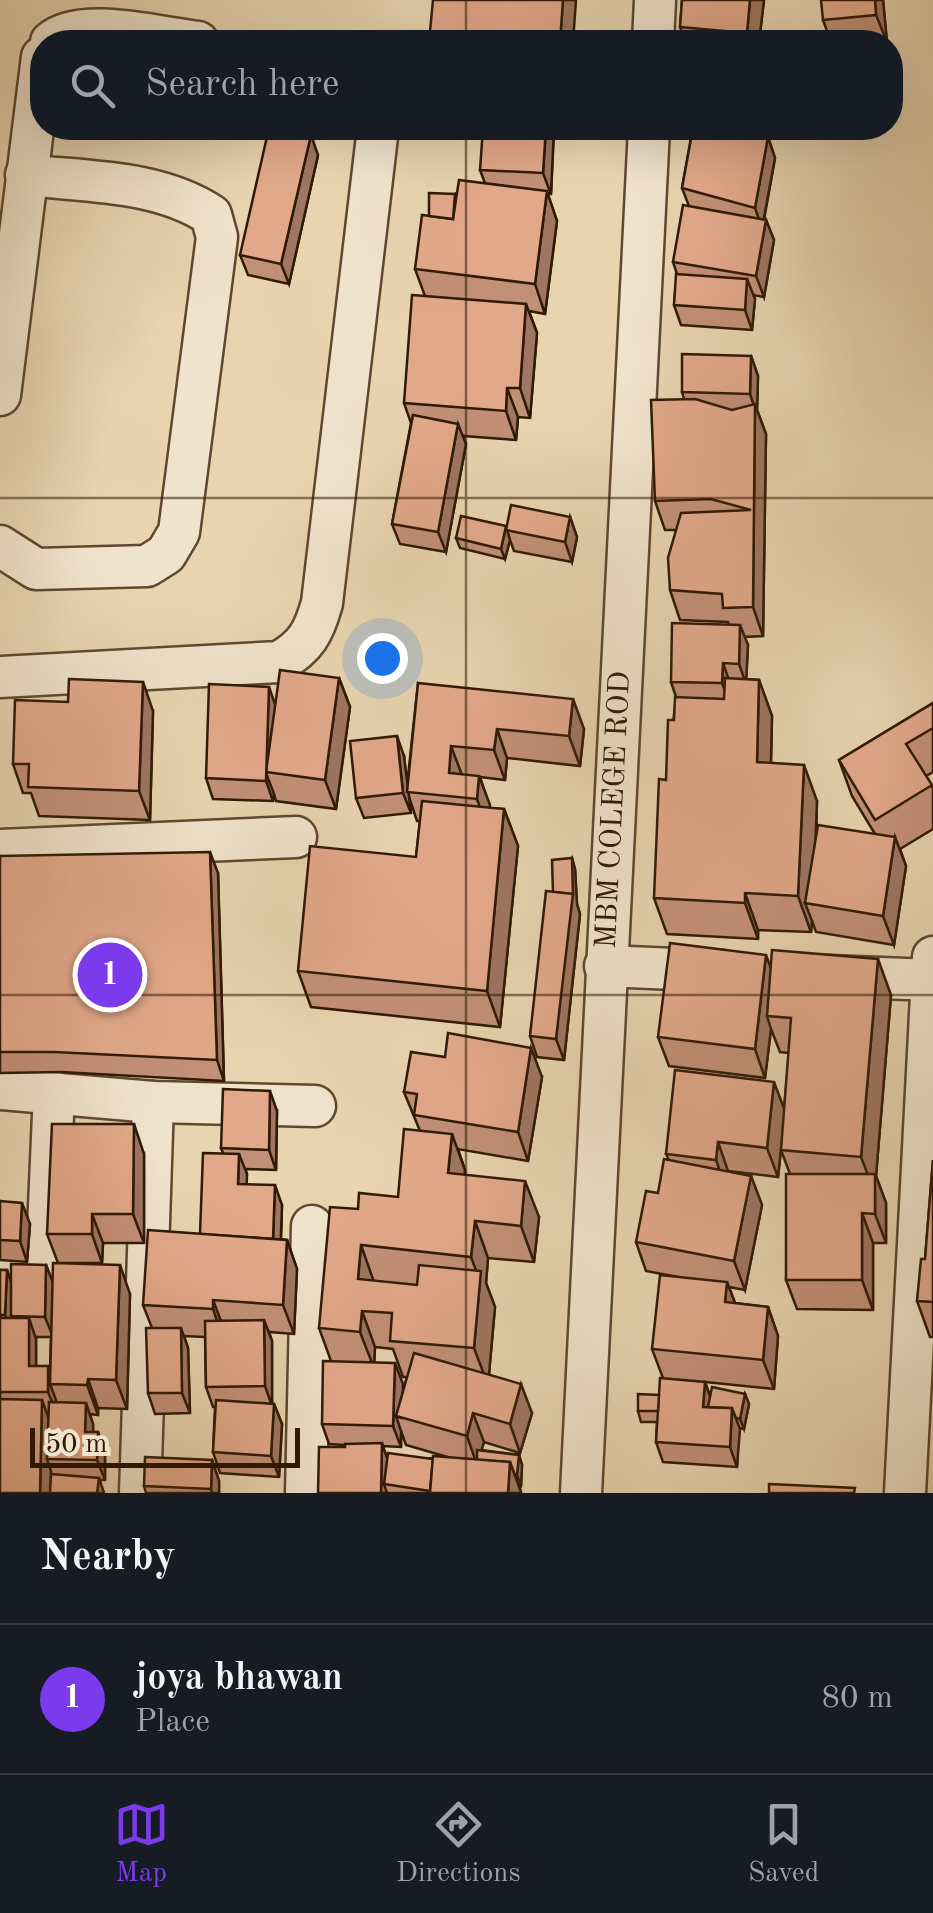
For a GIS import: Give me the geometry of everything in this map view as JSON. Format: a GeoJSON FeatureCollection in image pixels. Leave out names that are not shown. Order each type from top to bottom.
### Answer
{"type":"FeatureCollection","features":[{"type":"Feature","properties":{"kind":"street"},"geometry":{"type":"LineString","coordinates":[[654,30],[655,0]]}},
{"type":"Feature","properties":{"kind":"street"},"geometry":{"type":"LineString","coordinates":[[0,394],[4,322],[31,140]]}},
{"type":"Feature","properties":{"kind":"street"},"geometry":{"type":"LineString","coordinates":[[0,677],[279,662],[302,649],[314,629],[322,603],[377,140]]}},
{"type":"Feature","properties":{"kind":"street","name":"MBM COLEGE ROD"},"geometry":{"type":"LineString","coordinates":[[581,1493],[648,140]]}},
{"type":"Feature","properties":{"kind":"street"},"geometry":{"type":"LineString","coordinates":[[0,546],[36,570],[147,566],[166,554],[179,532],[217,237],[211,215],[188,200],[154,190],[26,175]]}},
{"type":"Feature","properties":{"kind":"street"},"geometry":{"type":"LineString","coordinates":[[0,850],[296,837]]}},
{"type":"Feature","properties":{"kind":"street"},"geometry":{"type":"LineString","coordinates":[[605,966],[777,974],[932,973],[923,1367],[905,1493]]}},
{"type":"Feature","properties":{"kind":"street"},"geometry":{"type":"LineString","coordinates":[[0,1089],[153,1102],[315,1106]]}},
{"type":"Feature","properties":{"kind":"street"},"geometry":{"type":"LineString","coordinates":[[0,1278],[46,1275],[54,1092]]}},
{"type":"Feature","properties":{"kind":"street"},"geometry":{"type":"LineString","coordinates":[[140,1493],[153,1102]]}},
{"type":"Feature","properties":{"kind":"street"},"geometry":{"type":"LineString","coordinates":[[306,1493],[312,1226]]}},
{"type":"Feature","properties":{"kind":"building"},"geometry":{"type":"Polygon","coordinates":[[[433,0],[563,0],[561,30],[430,30],[433,0]]]}},
{"type":"Feature","properties":{"kind":"building"},"geometry":{"type":"Polygon","coordinates":[[[682,0],[750,0],[747,30],[680,27],[682,0]]]}},
{"type":"Feature","properties":{"kind":"building"},"geometry":{"type":"Polygon","coordinates":[[[821,0],[875,0],[876,15],[823,20],[821,0]]]}},
{"type":"Feature","properties":{"kind":"building"},"geometry":{"type":"Polygon","coordinates":[[[266,140],[310,140],[281,264],[240,255],[266,140]]]}},
{"type":"Feature","properties":{"kind":"building"},"geometry":{"type":"Polygon","coordinates":[[[482,140],[545,140],[543,173],[480,170],[482,140]]]}},
{"type":"Feature","properties":{"kind":"building"},"geometry":{"type":"Polygon","coordinates":[[[691,140],[767,140],[755,208],[682,188],[691,140]]]}},
{"type":"Feature","properties":{"kind":"building"},"geometry":{"type":"Polygon","coordinates":[[[459,180],[547,191],[535,284],[415,269],[422,215],[453,219],[459,180]]]}},
{"type":"Feature","properties":{"kind":"building"},"geometry":{"type":"Polygon","coordinates":[[[429,193],[455,194],[453,219],[429,216],[429,193]]]}},
{"type":"Feature","properties":{"kind":"building"},"geometry":{"type":"Polygon","coordinates":[[[683,205],[766,220],[756,276],[673,262],[683,205]]]}},
{"type":"Feature","properties":{"kind":"building"},"geometry":{"type":"Polygon","coordinates":[[[676,274],[747,279],[745,310],[674,305],[676,274]]]}},
{"type":"Feature","properties":{"kind":"building"},"geometry":{"type":"Polygon","coordinates":[[[412,295],[526,304],[520,388],[507,388],[506,411],[404,403],[412,295]]]}},
{"type":"Feature","properties":{"kind":"building"},"geometry":{"type":"Polygon","coordinates":[[[682,354],[751,356],[750,394],[682,392],[682,354]]]}},
{"type":"Feature","properties":{"kind":"building"},"geometry":{"type":"Polygon","coordinates":[[[695,399],[732,410],[755,404],[753,607],[723,608],[722,594],[670,590],[668,558],[681,513],[751,510],[711,499],[655,501],[651,400],[695,399]]]}},
{"type":"Feature","properties":{"kind":"building"},"geometry":{"type":"Polygon","coordinates":[[[413,415],[458,424],[438,532],[392,524],[413,415]]]}},
{"type":"Feature","properties":{"kind":"building"},"geometry":{"type":"Polygon","coordinates":[[[511,505],[570,517],[565,542],[506,530],[511,505]]]}},
{"type":"Feature","properties":{"kind":"building"},"geometry":{"type":"Polygon","coordinates":[[[461,516],[506,526],[501,549],[456,538],[461,516]]]}},
{"type":"Feature","properties":{"kind":"building"},"geometry":{"type":"Polygon","coordinates":[[[672,623],[740,625],[739,664],[723,663],[722,683],[671,682],[672,623]]]}},
{"type":"Feature","properties":{"kind":"building"},"geometry":{"type":"Polygon","coordinates":[[[280,670],[339,678],[325,780],[266,772],[280,670]]]}},
{"type":"Feature","properties":{"kind":"building"},"geometry":{"type":"Polygon","coordinates":[[[725,678],[759,680],[757,762],[804,765],[798,896],[745,893],[745,903],[654,898],[659,779],[666,780],[668,720],[674,720],[675,697],[724,699],[725,678]]]}},
{"type":"Feature","properties":{"kind":"building"},"geometry":{"type":"Polygon","coordinates":[[[69,679],[143,682],[139,791],[28,787],[29,764],[13,764],[15,700],[68,702],[69,679]]]}},
{"type":"Feature","properties":{"kind":"building"},"geometry":{"type":"Polygon","coordinates":[[[418,683],[573,699],[569,736],[497,729],[494,750],[451,746],[449,773],[479,776],[477,799],[407,792],[418,683]]]}},
{"type":"Feature","properties":{"kind":"building"},"geometry":{"type":"Polygon","coordinates":[[[209,684],[269,687],[266,781],[206,778],[209,684]]]}},
{"type":"Feature","properties":{"kind":"building"},"geometry":{"type":"Polygon","coordinates":[[[933,703],[933,728],[906,744],[932,785],[875,820],[839,760],[933,703]]]}},
{"type":"Feature","properties":{"kind":"building"},"geometry":{"type":"Polygon","coordinates":[[[397,736],[403,793],[356,798],[350,741],[397,736]]]}},
{"type":"Feature","properties":{"kind":"building"},"geometry":{"type":"Polygon","coordinates":[[[422,801],[504,809],[487,991],[298,971],[310,846],[416,857],[422,801]]]}},
{"type":"Feature","properties":{"kind":"building"},"geometry":{"type":"Polygon","coordinates":[[[818,825],[895,837],[883,916],[805,903],[818,825]]]}},
{"type":"Feature","properties":{"kind":"building"},"geometry":{"type":"Polygon","coordinates":[[[210,852],[217,1060],[0,1052],[0,856],[210,852]]]}},
{"type":"Feature","properties":{"kind":"building"},"geometry":{"type":"Polygon","coordinates":[[[572,858],[573,894],[553,892],[552,860],[572,858]]]}},
{"type":"Feature","properties":{"kind":"building"},"geometry":{"type":"Polygon","coordinates":[[[546,891],[573,894],[556,1039],[530,1036],[546,891]]]}},
{"type":"Feature","properties":{"kind":"building"},"geometry":{"type":"Polygon","coordinates":[[[670,943],[766,955],[755,1049],[658,1037],[670,943]]]}},
{"type":"Feature","properties":{"kind":"building"},"geometry":{"type":"Polygon","coordinates":[[[772,950],[878,959],[861,1157],[781,1150],[791,1018],[767,1016],[772,950]]]}},
{"type":"Feature","properties":{"kind":"building"},"geometry":{"type":"Polygon","coordinates":[[[448,1033],[531,1048],[518,1132],[414,1115],[417,1094],[404,1092],[411,1052],[445,1057],[448,1033]]]}},
{"type":"Feature","properties":{"kind":"building"},"geometry":{"type":"Polygon","coordinates":[[[675,1070],[774,1082],[767,1148],[718,1142],[716,1160],[666,1154],[675,1070]]]}},
{"type":"Feature","properties":{"kind":"building"},"geometry":{"type":"Polygon","coordinates":[[[223,1089],[270,1091],[269,1150],[221,1148],[223,1089]]]}},
{"type":"Feature","properties":{"kind":"building"},"geometry":{"type":"Polygon","coordinates":[[[52,1124],[134,1124],[133,1214],[92,1214],[92,1234],[47,1234],[52,1124]]]}},
{"type":"Feature","properties":{"kind":"building"},"geometry":{"type":"Polygon","coordinates":[[[404,1129],[452,1134],[448,1173],[525,1181],[521,1226],[475,1221],[471,1257],[361,1245],[358,1279],[417,1285],[419,1265],[481,1271],[474,1348],[390,1341],[392,1313],[362,1311],[360,1332],[319,1328],[330,1207],[358,1209],[359,1193],[398,1197],[404,1129]]]}},
{"type":"Feature","properties":{"kind":"building"},"geometry":{"type":"Polygon","coordinates":[[[203,1153],[239,1154],[238,1184],[275,1185],[273,1239],[200,1234],[203,1153]]]}},
{"type":"Feature","properties":{"kind":"building"},"geometry":{"type":"Polygon","coordinates":[[[664,1159],[751,1176],[734,1261],[636,1242],[646,1191],[658,1193],[664,1159]]]}},
{"type":"Feature","properties":{"kind":"building"},"geometry":{"type":"Polygon","coordinates":[[[933,1160],[933,1302],[917,1301],[921,1259],[925,1259],[933,1160]]]}},
{"type":"Feature","properties":{"kind":"building"},"geometry":{"type":"Polygon","coordinates":[[[786,1174],[875,1174],[875,1214],[862,1213],[862,1280],[786,1280],[786,1174]]]}},
{"type":"Feature","properties":{"kind":"building"},"geometry":{"type":"Polygon","coordinates":[[[0,1201],[22,1203],[20,1241],[0,1240],[0,1201]]]}},
{"type":"Feature","properties":{"kind":"building"},"geometry":{"type":"Polygon","coordinates":[[[148,1230],[287,1240],[283,1305],[213,1300],[213,1309],[143,1305],[148,1230]]]}},
{"type":"Feature","properties":{"kind":"building"},"geometry":{"type":"Polygon","coordinates":[[[53,1263],[120,1265],[116,1380],[88,1379],[87,1385],[50,1384],[53,1263]]]}},
{"type":"Feature","properties":{"kind":"building"},"geometry":{"type":"Polygon","coordinates":[[[11,1264],[46,1265],[45,1317],[11,1316],[11,1264]]]}},
{"type":"Feature","properties":{"kind":"building"},"geometry":{"type":"Polygon","coordinates":[[[0,1270],[7,1270],[5,1315],[0,1315],[0,1270]]]}},
{"type":"Feature","properties":{"kind":"building"},"geometry":{"type":"Polygon","coordinates":[[[660,1275],[727,1282],[725,1302],[768,1307],[763,1360],[652,1349],[660,1275]]]}},
{"type":"Feature","properties":{"kind":"building"},"geometry":{"type":"Polygon","coordinates":[[[0,1318],[29,1318],[29,1366],[48,1366],[48,1392],[0,1392],[0,1318]]]}},
{"type":"Feature","properties":{"kind":"building"},"geometry":{"type":"Polygon","coordinates":[[[264,1320],[265,1386],[206,1387],[205,1321],[264,1320]]]}},
{"type":"Feature","properties":{"kind":"building"},"geometry":{"type":"Polygon","coordinates":[[[146,1328],[181,1328],[182,1393],[148,1393],[146,1328]]]}},
{"type":"Feature","properties":{"kind":"building"},"geometry":{"type":"Polygon","coordinates":[[[414,1353],[521,1384],[510,1424],[473,1413],[467,1436],[396,1416],[414,1353]]]}},
{"type":"Feature","properties":{"kind":"building"},"geometry":{"type":"Polygon","coordinates":[[[323,1361],[395,1363],[393,1426],[322,1424],[323,1361]]]}},
{"type":"Feature","properties":{"kind":"building"},"geometry":{"type":"Polygon","coordinates":[[[660,1378],[705,1382],[703,1407],[732,1408],[730,1447],[656,1442],[660,1378]]]}},
{"type":"Feature","properties":{"kind":"building"},"geometry":{"type":"Polygon","coordinates":[[[712,1387],[745,1394],[740,1419],[732,1408],[708,1407],[712,1387]]]}},
{"type":"Feature","properties":{"kind":"building"},"geometry":{"type":"Polygon","coordinates":[[[638,1394],[659,1395],[658,1411],[638,1411],[638,1394]]]}},
{"type":"Feature","properties":{"kind":"building"},"geometry":{"type":"Polygon","coordinates":[[[0,1399],[42,1400],[40,1493],[0,1493],[0,1399]]]}},
{"type":"Feature","properties":{"kind":"building"},"geometry":{"type":"Polygon","coordinates":[[[216,1400],[274,1404],[271,1456],[213,1452],[216,1400]]]}},
{"type":"Feature","properties":{"kind":"building"},"geometry":{"type":"Polygon","coordinates":[[[49,1402],[86,1403],[85,1432],[98,1432],[97,1460],[47,1459],[49,1402]]]}},
{"type":"Feature","properties":{"kind":"building"},"geometry":{"type":"Polygon","coordinates":[[[382,1443],[381,1493],[318,1493],[319,1447],[382,1443]]]}},
{"type":"Feature","properties":{"kind":"building"},"geometry":{"type":"Polygon","coordinates":[[[477,1450],[519,1455],[517,1475],[510,1462],[477,1460],[477,1450]]]}},
{"type":"Feature","properties":{"kind":"building"},"geometry":{"type":"Polygon","coordinates":[[[388,1453],[433,1459],[430,1491],[384,1484],[388,1453]]]}},
{"type":"Feature","properties":{"kind":"building"},"geometry":{"type":"Polygon","coordinates":[[[433,1456],[510,1462],[508,1493],[430,1493],[433,1456]]]}},
{"type":"Feature","properties":{"kind":"building"},"geometry":{"type":"Polygon","coordinates":[[[145,1457],[212,1460],[211,1489],[144,1486],[145,1457]]]}},
{"type":"Feature","properties":{"kind":"building"},"geometry":{"type":"Polygon","coordinates":[[[51,1474],[99,1478],[97,1493],[50,1493],[51,1474]]]}},
{"type":"Feature","properties":{"kind":"building"},"geometry":{"type":"Polygon","coordinates":[[[769,1484],[855,1488],[854,1493],[769,1493],[769,1484]]]}},
{"type":"Feature","properties":{"kind":"place","name":"joya bhawan"},"geometry":{"type":"Point","coordinates":[110,975]}}]}
